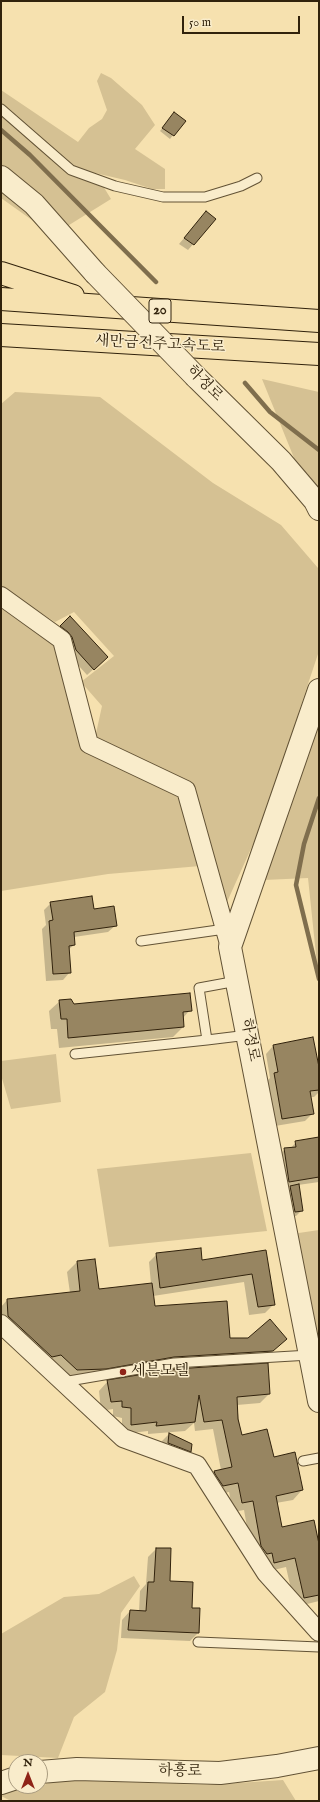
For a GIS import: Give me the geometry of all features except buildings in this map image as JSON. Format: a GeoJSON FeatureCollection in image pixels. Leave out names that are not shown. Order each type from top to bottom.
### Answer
{"type":"FeatureCollection","features":[{"type":"Feature","properties":{"kind":"highway"},"geometry":{"type":"LineString","coordinates":[[1,273],[112,308]]}},
{"type":"Feature","properties":{"kind":"highway","name":"20"},"geometry":{"type":"LineString","coordinates":[[1,299],[112,308],[319,321]]}},
{"type":"Feature","properties":{"kind":"highway","name":"새만금전주고속도로"},"geometry":{"type":"LineString","coordinates":[[1,335],[319,354]]}},
{"type":"Feature","properties":{"kind":"street","name":"하정로"},"geometry":{"type":"LineString","coordinates":[[1,177],[34,204],[95,273],[196,377],[281,461],[315,501],[319,509]]}},
{"type":"Feature","properties":{"kind":"street"},"geometry":{"type":"LineString","coordinates":[[1,596],[62,640],[89,744],[186,790],[228,938]]}},
{"type":"Feature","properties":{"kind":"street"},"geometry":{"type":"LineString","coordinates":[[228,938],[319,690]]}},
{"type":"Feature","properties":{"kind":"street","name":"하정로"},"geometry":{"type":"LineString","coordinates":[[228,938],[319,1401]]}},
{"type":"Feature","properties":{"kind":"street"},"geometry":{"type":"LineString","coordinates":[[1,1324],[123,1438],[197,1465],[266,1573],[319,1632]]}},
{"type":"Feature","properties":{"kind":"street","name":"하흥로"},"geometry":{"type":"LineString","coordinates":[[48,1771],[77,1769],[220,1773],[277,1766],[319,1758]]}},
{"type":"Feature","properties":{"kind":"lane"},"geometry":{"type":"LineString","coordinates":[[1,109],[71,170],[115,186],[163,197],[205,197],[241,186],[257,178]]}},
{"type":"Feature","properties":{"kind":"lane"},"geometry":{"type":"LineString","coordinates":[[141,941],[228,938]]}},
{"type":"Feature","properties":{"kind":"lane"},"geometry":{"type":"LineString","coordinates":[[207,1040],[199,988],[237,981]]}},
{"type":"Feature","properties":{"kind":"lane"},"geometry":{"type":"LineString","coordinates":[[76,1054],[248,1035]]}},
{"type":"Feature","properties":{"kind":"lane"},"geometry":{"type":"LineString","coordinates":[[63,1382],[174,1364],[310,1355]]}},
{"type":"Feature","properties":{"kind":"lane"},"geometry":{"type":"LineString","coordinates":[[303,1461],[319,1458]]}},
{"type":"Feature","properties":{"kind":"lane"},"geometry":{"type":"LineString","coordinates":[[198,1642],[319,1647]]}},
{"type":"Feature","properties":{"kind":"shaded area"},"geometry":{"type":"Polygon","coordinates":[[[101,73],[111,78],[142,105],[155,125],[135,149],[165,169],[165,189],[152,189],[125,180],[95,173],[111,199],[53,235],[1,198],[1,90],[78,142],[89,128],[102,119],[107,110],[97,81],[101,73]]]}},
{"type":"Feature","properties":{"kind":"shaded area"},"geometry":{"type":"Polygon","coordinates":[[[262,379],[319,392],[319,500],[305,485],[262,379]]]}},
{"type":"Feature","properties":{"kind":"shaded area"},"geometry":{"type":"Polygon","coordinates":[[[15,392],[100,397],[213,483],[281,525],[318,568],[318,654],[272,802],[227,902],[187,785],[95,738],[102,706],[81,682],[114,656],[74,612],[55,622],[1,587],[1,404],[15,392]]]}},
{"type":"Feature","properties":{"kind":"shaded area"},"geometry":{"type":"Polygon","coordinates":[[[1,603],[56,643],[81,747],[178,794],[200,866],[108,874],[1,891],[1,603]]]}},
{"type":"Feature","properties":{"kind":"shaded area"},"geometry":{"type":"Polygon","coordinates":[[[319,712],[319,983],[308,878],[264,880],[319,712]]]}},
{"type":"Feature","properties":{"kind":"shaded area"},"geometry":{"type":"Polygon","coordinates":[[[56,1054],[61,1102],[11,1109],[1,1075],[1,1061],[56,1054]]]}},
{"type":"Feature","properties":{"kind":"shaded area"},"geometry":{"type":"Polygon","coordinates":[[[251,1153],[267,1231],[109,1247],[97,1169],[251,1153]]]}},
{"type":"Feature","properties":{"kind":"shaded area"},"geometry":{"type":"Polygon","coordinates":[[[319,1230],[319,1352],[292,1234],[319,1230]]]}},
{"type":"Feature","properties":{"kind":"shaded area"},"geometry":{"type":"Polygon","coordinates":[[[134,1576],[140,1586],[121,1613],[117,1650],[105,1692],[74,1717],[58,1758],[48,1757],[48,1754],[1,1755],[1,1634],[64,1597],[99,1594],[134,1576]]]}},
{"type":"Feature","properties":{"kind":"shaded area"},"geometry":{"type":"Polygon","coordinates":[[[59,1780],[208,1785],[283,1780],[296,1801],[11,1801],[1,1796],[1,1793],[8,1792],[8,1794],[48,1794],[48,1783],[59,1780]]]}},
{"type":"Feature","properties":{"kind":"waterway"},"geometry":{"type":"LineString","coordinates":[[1,130],[30,155],[156,282]]}},
{"type":"Feature","properties":{"kind":"waterway"},"geometry":{"type":"LineString","coordinates":[[245,383],[270,412],[319,450]]}},
{"type":"Feature","properties":{"kind":"waterway"},"geometry":{"type":"LineString","coordinates":[[319,798],[304,844],[296,885],[319,979]]}},
{"type":"Feature","properties":{"kind":"place","name":"세븐모텔"},"geometry":{"type":"Point","coordinates":[123,1372]}}]}
